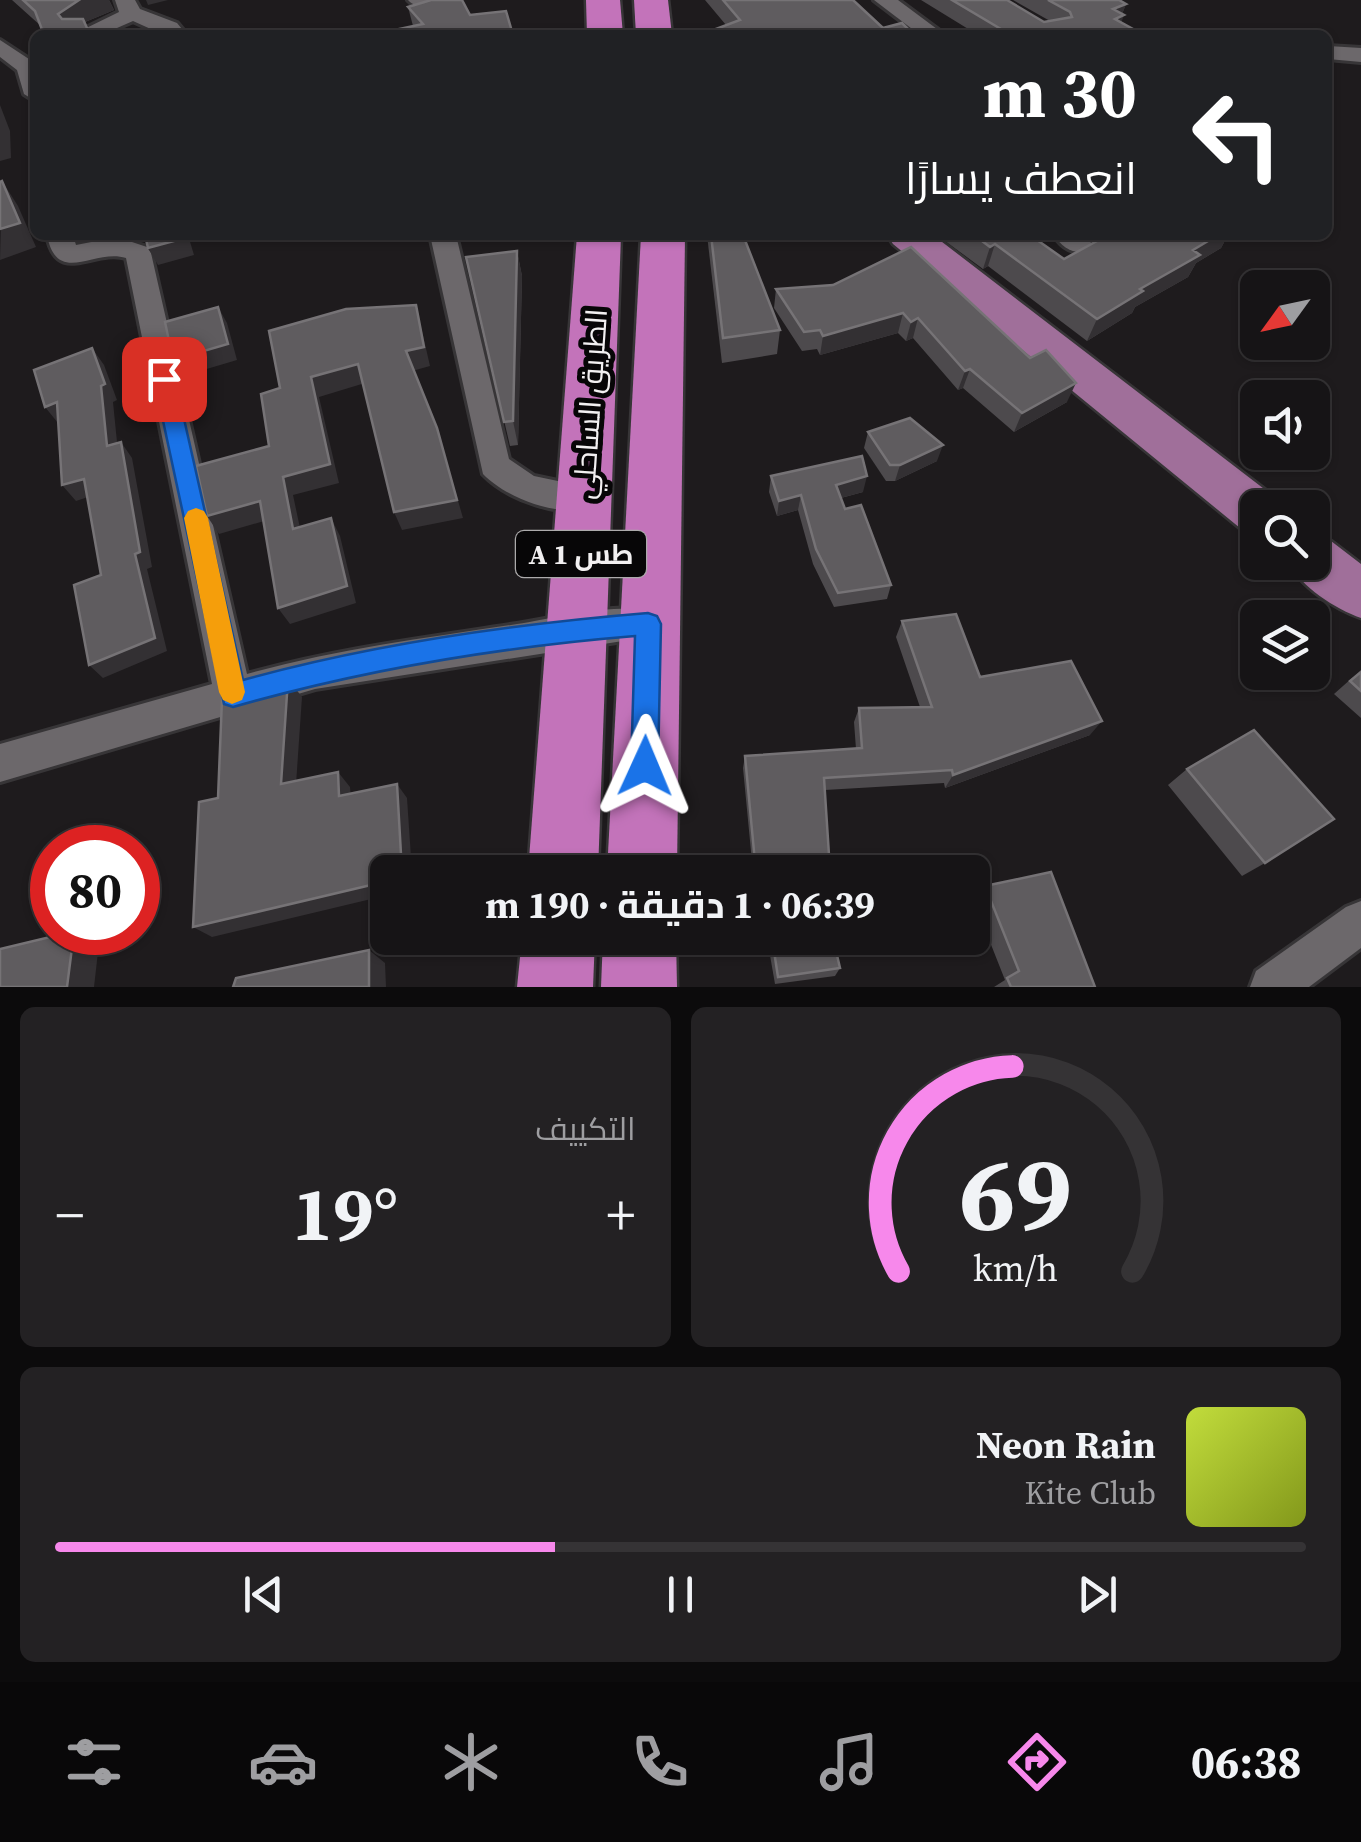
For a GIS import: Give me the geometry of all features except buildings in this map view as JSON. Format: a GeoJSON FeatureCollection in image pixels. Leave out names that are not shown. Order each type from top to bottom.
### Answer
{"type":"FeatureCollection","features":[{"type":"Feature","properties":{"kind":"highway"},"geometry":{"type":"LineString","coordinates":[[603,0],[605,30]]}},
{"type":"Feature","properties":{"kind":"highway","name":"الطريق الساحلي"},"geometry":{"type":"LineString","coordinates":[[564,855],[599,240]]}},
{"type":"Feature","properties":{"kind":"highway"},"geometry":{"type":"LineString","coordinates":[[642,855],[663,240]]}},
{"type":"Feature","properties":{"kind":"highway"},"geometry":{"type":"LineString","coordinates":[[554,987],[557,955]]}},
{"type":"Feature","properties":{"kind":"highway"},"geometry":{"type":"LineString","coordinates":[[639,987],[640,955]]}},
{"type":"Feature","properties":{"kind":"main road"},"geometry":{"type":"LineString","coordinates":[[913,240],[1240,499]]}},
{"type":"Feature","properties":{"kind":"main road"},"geometry":{"type":"LineString","coordinates":[[1330,571],[1361,595]]}},
{"type":"Feature","properties":{"kind":"street"},"geometry":{"type":"LineString","coordinates":[[418,0],[438,0]]}},
{"type":"Feature","properties":{"kind":"street"},"geometry":{"type":"LineString","coordinates":[[884,0],[927,30]]}},
{"type":"Feature","properties":{"kind":"street"},"geometry":{"type":"LineString","coordinates":[[92,30],[128,7],[171,30]]}},
{"type":"Feature","properties":{"kind":"street"},"geometry":{"type":"LineString","coordinates":[[0,47],[30,63]]}},
{"type":"Feature","properties":{"kind":"street"},"geometry":{"type":"LineString","coordinates":[[1332,53],[1361,55]]}},
{"type":"Feature","properties":{"kind":"street"},"geometry":{"type":"LineString","coordinates":[[0,79],[30,64]]}},
{"type":"Feature","properties":{"kind":"street"},"geometry":{"type":"LineString","coordinates":[[61,240],[63,249],[72,255],[117,246],[138,252],[233,695]]}},
{"type":"Feature","properties":{"kind":"street"},"geometry":{"type":"LineString","coordinates":[[444,240],[494,464],[507,480],[525,488],[584,498]]}},
{"type":"Feature","properties":{"kind":"street"},"geometry":{"type":"LineString","coordinates":[[0,764],[315,672],[578,630],[648,624]]}},
{"type":"Feature","properties":{"kind":"street"},"geometry":{"type":"LineString","coordinates":[[1272,987],[1361,922]]}},
{"type":"Feature","properties":{"kind":"slow traffic"},"geometry":{"type":"LineString","coordinates":[[196,518],[232,692]]}},
{"type":"Feature","properties":{"kind":"route"},"geometry":{"type":"LineString","coordinates":[[164,379],[233,695],[315,672],[578,630],[648,624],[645,766]]}}]}
